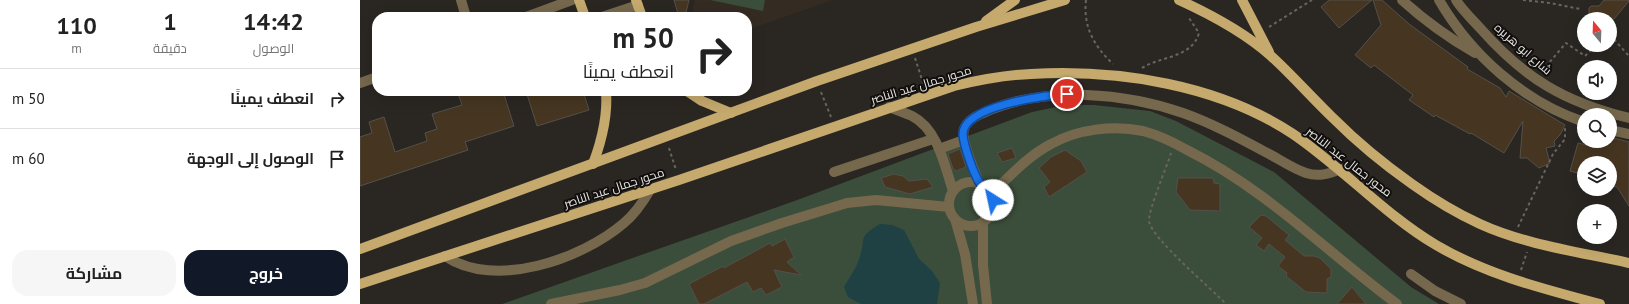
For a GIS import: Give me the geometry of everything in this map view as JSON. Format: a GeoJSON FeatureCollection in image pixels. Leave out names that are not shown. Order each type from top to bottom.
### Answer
{"type":"FeatureCollection","features":[{"type":"Feature","properties":{"kind":"main road"},"geometry":{"type":"LineString","coordinates":[[579,0],[583,12]]}},
{"type":"Feature","properties":{"kind":"main road"},"geometry":{"type":"LineString","coordinates":[[976,27],[1015,0]]}},
{"type":"Feature","properties":{"kind":"main road"},"geometry":{"type":"LineString","coordinates":[[360,249],[817,81],[976,27],[1065,0]]}},
{"type":"Feature","properties":{"kind":"main road","name":"محور جمال عبد الناصر"},"geometry":{"type":"LineString","coordinates":[[1178,0],[1222,21],[1271,56],[1334,120],[1412,184],[1476,222],[1531,241],[1629,263]]}},
{"type":"Feature","properties":{"kind":"main road"},"geometry":{"type":"LineString","coordinates":[[1242,0],[1271,56]]}},
{"type":"Feature","properties":{"kind":"main road","name":"محور جمال عبد الناصر"},"geometry":{"type":"LineString","coordinates":[[360,284],[650,190],[926,94],[984,79],[1030,74],[1068,73],[1156,80],[1189,88],[1260,116],[1292,134],[1341,170],[1396,216],[1436,245],[1479,267],[1600,304]]}},
{"type":"Feature","properties":{"kind":"main road"},"geometry":{"type":"LineString","coordinates":[[593,164],[603,130],[606,96]]}},
{"type":"Feature","properties":{"kind":"main road"},"geometry":{"type":"LineString","coordinates":[[694,96],[702,101],[731,113]]}},
{"type":"Feature","properties":{"kind":"street"},"geometry":{"type":"LineString","coordinates":[[460,0],[464,12]]}},
{"type":"Feature","properties":{"kind":"street"},"geometry":{"type":"LineString","coordinates":[[539,12],[572,0]]}},
{"type":"Feature","properties":{"kind":"street"},"geometry":{"type":"LineString","coordinates":[[1402,0],[1417,14],[1456,42],[1481,56]]}},
{"type":"Feature","properties":{"kind":"street"},"geometry":{"type":"LineString","coordinates":[[1439,0],[1451,22],[1481,56],[1510,82],[1549,108],[1577,120]]}},
{"type":"Feature","properties":{"kind":"street","name":"شارع ابو هريره"},"geometry":{"type":"LineString","coordinates":[[1456,0],[1494,44],[1535,80],[1582,105],[1629,118]]}},
{"type":"Feature","properties":{"kind":"street"},"geometry":{"type":"LineString","coordinates":[[614,12],[637,3]]}},
{"type":"Feature","properties":{"kind":"street"},"geometry":{"type":"LineString","coordinates":[[360,83],[372,79]]}},
{"type":"Feature","properties":{"kind":"street"},"geometry":{"type":"LineString","coordinates":[[955,219],[968,226],[983,222],[991,213],[993,207],[991,194],[979,183],[964,140],[963,130],[970,120],[1006,104],[1051,95],[1092,96],[1149,105],[1183,113],[1222,130],[1306,173],[1325,175],[1341,170]]}},
{"type":"Feature","properties":{"kind":"street"},"geometry":{"type":"LineString","coordinates":[[889,107],[913,116],[922,123],[939,149],[953,191],[949,207],[955,219],[965,254],[973,304]]}},
{"type":"Feature","properties":{"kind":"street"},"geometry":{"type":"LineString","coordinates":[[991,194],[1036,152],[1069,136],[1103,129],[1143,131],[1174,143],[1233,174],[1277,207],[1397,304]]}},
{"type":"Feature","properties":{"kind":"street"},"geometry":{"type":"LineString","coordinates":[[1617,131],[1629,134]]}},
{"type":"Feature","properties":{"kind":"street"},"geometry":{"type":"LineString","coordinates":[[834,172],[933,139]]}},
{"type":"Feature","properties":{"kind":"street"},"geometry":{"type":"LineString","coordinates":[[939,149],[964,140]]}},
{"type":"Feature","properties":{"kind":"street"},"geometry":{"type":"LineString","coordinates":[[953,191],[965,182],[979,183]]}},
{"type":"Feature","properties":{"kind":"street"},"geometry":{"type":"LineString","coordinates":[[445,256],[463,266],[483,270],[521,268],[558,260],[593,244],[624,223],[639,207],[650,190]]}},
{"type":"Feature","properties":{"kind":"street"},"geometry":{"type":"LineString","coordinates":[[551,304],[620,290],[645,283],[731,241],[847,202],[876,200],[949,207]]}},
{"type":"Feature","properties":{"kind":"street"},"geometry":{"type":"LineString","coordinates":[[983,222],[983,265],[987,304]]}},
{"type":"Feature","properties":{"kind":"street"},"geometry":{"type":"LineString","coordinates":[[1411,274],[1435,291],[1461,304]]}},
{"type":"Feature","properties":{"kind":"path"},"geometry":{"type":"LineString","coordinates":[[1086,0],[1087,25],[1093,40],[1101,53],[1127,78],[1145,66],[1184,51],[1193,45],[1199,33],[1187,15]]}},
{"type":"Feature","properties":{"kind":"path"},"geometry":{"type":"LineString","coordinates":[[1259,33],[1312,0]]}},
{"type":"Feature","properties":{"kind":"path"},"geometry":{"type":"LineString","coordinates":[[1523,0],[1550,3],[1580,9]]}},
{"type":"Feature","properties":{"kind":"path"},"geometry":{"type":"LineString","coordinates":[[1535,80],[1566,42],[1577,50]]}},
{"type":"Feature","properties":{"kind":"path"},"geometry":{"type":"LineString","coordinates":[[1617,43],[1629,56]]}},
{"type":"Feature","properties":{"kind":"path"},"geometry":{"type":"LineString","coordinates":[[912,49],[926,94]]}},
{"type":"Feature","properties":{"kind":"path"},"geometry":{"type":"LineString","coordinates":[[1580,52],[1585,56],[1589,52]]}},
{"type":"Feature","properties":{"kind":"path"},"geometry":{"type":"LineString","coordinates":[[817,81],[834,126]]}},
{"type":"Feature","properties":{"kind":"path"},"geometry":{"type":"LineString","coordinates":[[1514,236],[1553,154],[1565,139],[1566,116]]}},
{"type":"Feature","properties":{"kind":"path"},"geometry":{"type":"LineString","coordinates":[[665,137],[679,180]]}},
{"type":"Feature","properties":{"kind":"path"},"geometry":{"type":"LineString","coordinates":[[1174,143],[1151,209],[1149,221],[1161,241],[1226,304]]}},
{"type":"Feature","properties":{"kind":"path"},"geometry":{"type":"LineString","coordinates":[[1518,280],[1531,241]]}},
{"type":"Feature","properties":{"kind":"shaded area"},"geometry":{"type":"Polygon","coordinates":[[[695,0],[833,0],[752,28],[752,12],[692,12],[695,0]]]}},
{"type":"Feature","properties":{"kind":"green space"},"geometry":{"type":"Polygon","coordinates":[[[710,0],[765,0],[763,11],[710,0]]]}},
{"type":"Feature","properties":{"kind":"green space"},"geometry":{"type":"Polygon","coordinates":[[[1066,105],[1094,105],[1150,111],[1176,121],[1274,172],[1411,287],[1439,304],[502,304],[800,199],[1032,112],[1066,105]]]}},
{"type":"Feature","properties":{"kind":"water"},"geometry":{"type":"Polygon","coordinates":[[[880,224],[892,225],[904,230],[919,259],[932,271],[940,283],[937,304],[861,304],[848,297],[844,287],[858,263],[865,236],[868,232],[880,224]]]}},
{"type":"Feature","properties":{"kind":"building"},"geometry":{"type":"Polygon","coordinates":[[[674,0],[689,0],[686,12],[678,12],[674,0]]]}},
{"type":"Feature","properties":{"kind":"building"},"geometry":{"type":"Polygon","coordinates":[[[1329,0],[1372,0],[1339,28],[1321,7],[1329,0]]]}},
{"type":"Feature","properties":{"kind":"building"},"geometry":{"type":"Polygon","coordinates":[[[1373,0],[1382,0],[1409,24],[1468,67],[1467,69],[1500,88],[1506,97],[1509,91],[1565,125],[1560,135],[1554,141],[1555,146],[1546,148],[1550,163],[1539,168],[1527,158],[1520,158],[1523,121],[1504,153],[1471,133],[1470,134],[1435,115],[1434,117],[1409,100],[1413,95],[1374,65],[1371,68],[1355,55],[1381,25],[1373,0]]]}},
{"type":"Feature","properties":{"kind":"building"},"geometry":{"type":"Polygon","coordinates":[[[1604,0],[1629,0],[1617,15],[1617,12],[1589,12],[1589,8],[1591,6],[1599,6],[1604,0]]]}},
{"type":"Feature","properties":{"kind":"building"},"geometry":{"type":"Polygon","coordinates":[[[459,96],[505,96],[514,126],[465,142],[468,150],[360,186],[360,137],[372,133],[369,122],[384,117],[395,152],[427,141],[425,133],[437,129],[432,114],[462,105],[459,96]]]}},
{"type":"Feature","properties":{"kind":"building"},"geometry":{"type":"Polygon","coordinates":[[[528,96],[585,96],[589,110],[537,126],[528,96]]]}},
{"type":"Feature","properties":{"kind":"building"},"geometry":{"type":"Polygon","coordinates":[[[1617,139],[1629,142],[1629,206],[1617,187],[1617,156],[1577,156],[1577,173],[1570,171],[1577,146],[1577,148],[1617,148],[1617,139]]]}},
{"type":"Feature","properties":{"kind":"building"},"geometry":{"type":"Polygon","coordinates":[[[1012,148],[1016,158],[1002,162],[997,153],[1012,148]]]}},
{"type":"Feature","properties":{"kind":"building"},"geometry":{"type":"Polygon","coordinates":[[[960,149],[966,167],[956,171],[953,169],[948,154],[960,149]]]}},
{"type":"Feature","properties":{"kind":"building"},"geometry":{"type":"Polygon","coordinates":[[[1065,150],[1081,161],[1087,172],[1049,197],[1044,187],[1050,182],[1039,168],[1051,157],[1065,150]]]}},
{"type":"Feature","properties":{"kind":"building"},"geometry":{"type":"Polygon","coordinates":[[[894,174],[903,176],[909,181],[927,179],[933,187],[910,194],[885,187],[881,178],[894,174]]]}},
{"type":"Feature","properties":{"kind":"building"},"geometry":{"type":"Polygon","coordinates":[[[1178,178],[1213,178],[1214,183],[1220,184],[1220,211],[1190,210],[1176,192],[1178,178]]]}},
{"type":"Feature","properties":{"kind":"building"},"geometry":{"type":"Polygon","coordinates":[[[1261,215],[1266,216],[1289,235],[1285,240],[1304,256],[1314,256],[1320,258],[1331,269],[1331,277],[1327,279],[1327,293],[1306,292],[1286,276],[1287,273],[1278,266],[1285,257],[1269,244],[1264,251],[1256,245],[1262,238],[1249,227],[1261,215]]]}},
{"type":"Feature","properties":{"kind":"building"},"geometry":{"type":"Polygon","coordinates":[[[785,239],[794,257],[787,262],[801,275],[774,270],[782,287],[766,295],[761,288],[753,292],[747,282],[704,304],[699,304],[689,284],[723,266],[724,268],[770,243],[772,246],[785,239]]]}},
{"type":"Feature","properties":{"kind":"building"},"geometry":{"type":"Polygon","coordinates":[[[1352,287],[1366,304],[1337,304],[1352,287]]]}},
{"type":"Feature","properties":{"kind":"route"},"geometry":{"type":"LineString","coordinates":[[993,200],[988,190],[979,183],[963,138],[963,133],[967,123],[984,112],[1006,104],[1051,95],[1067,94]]}}]}
